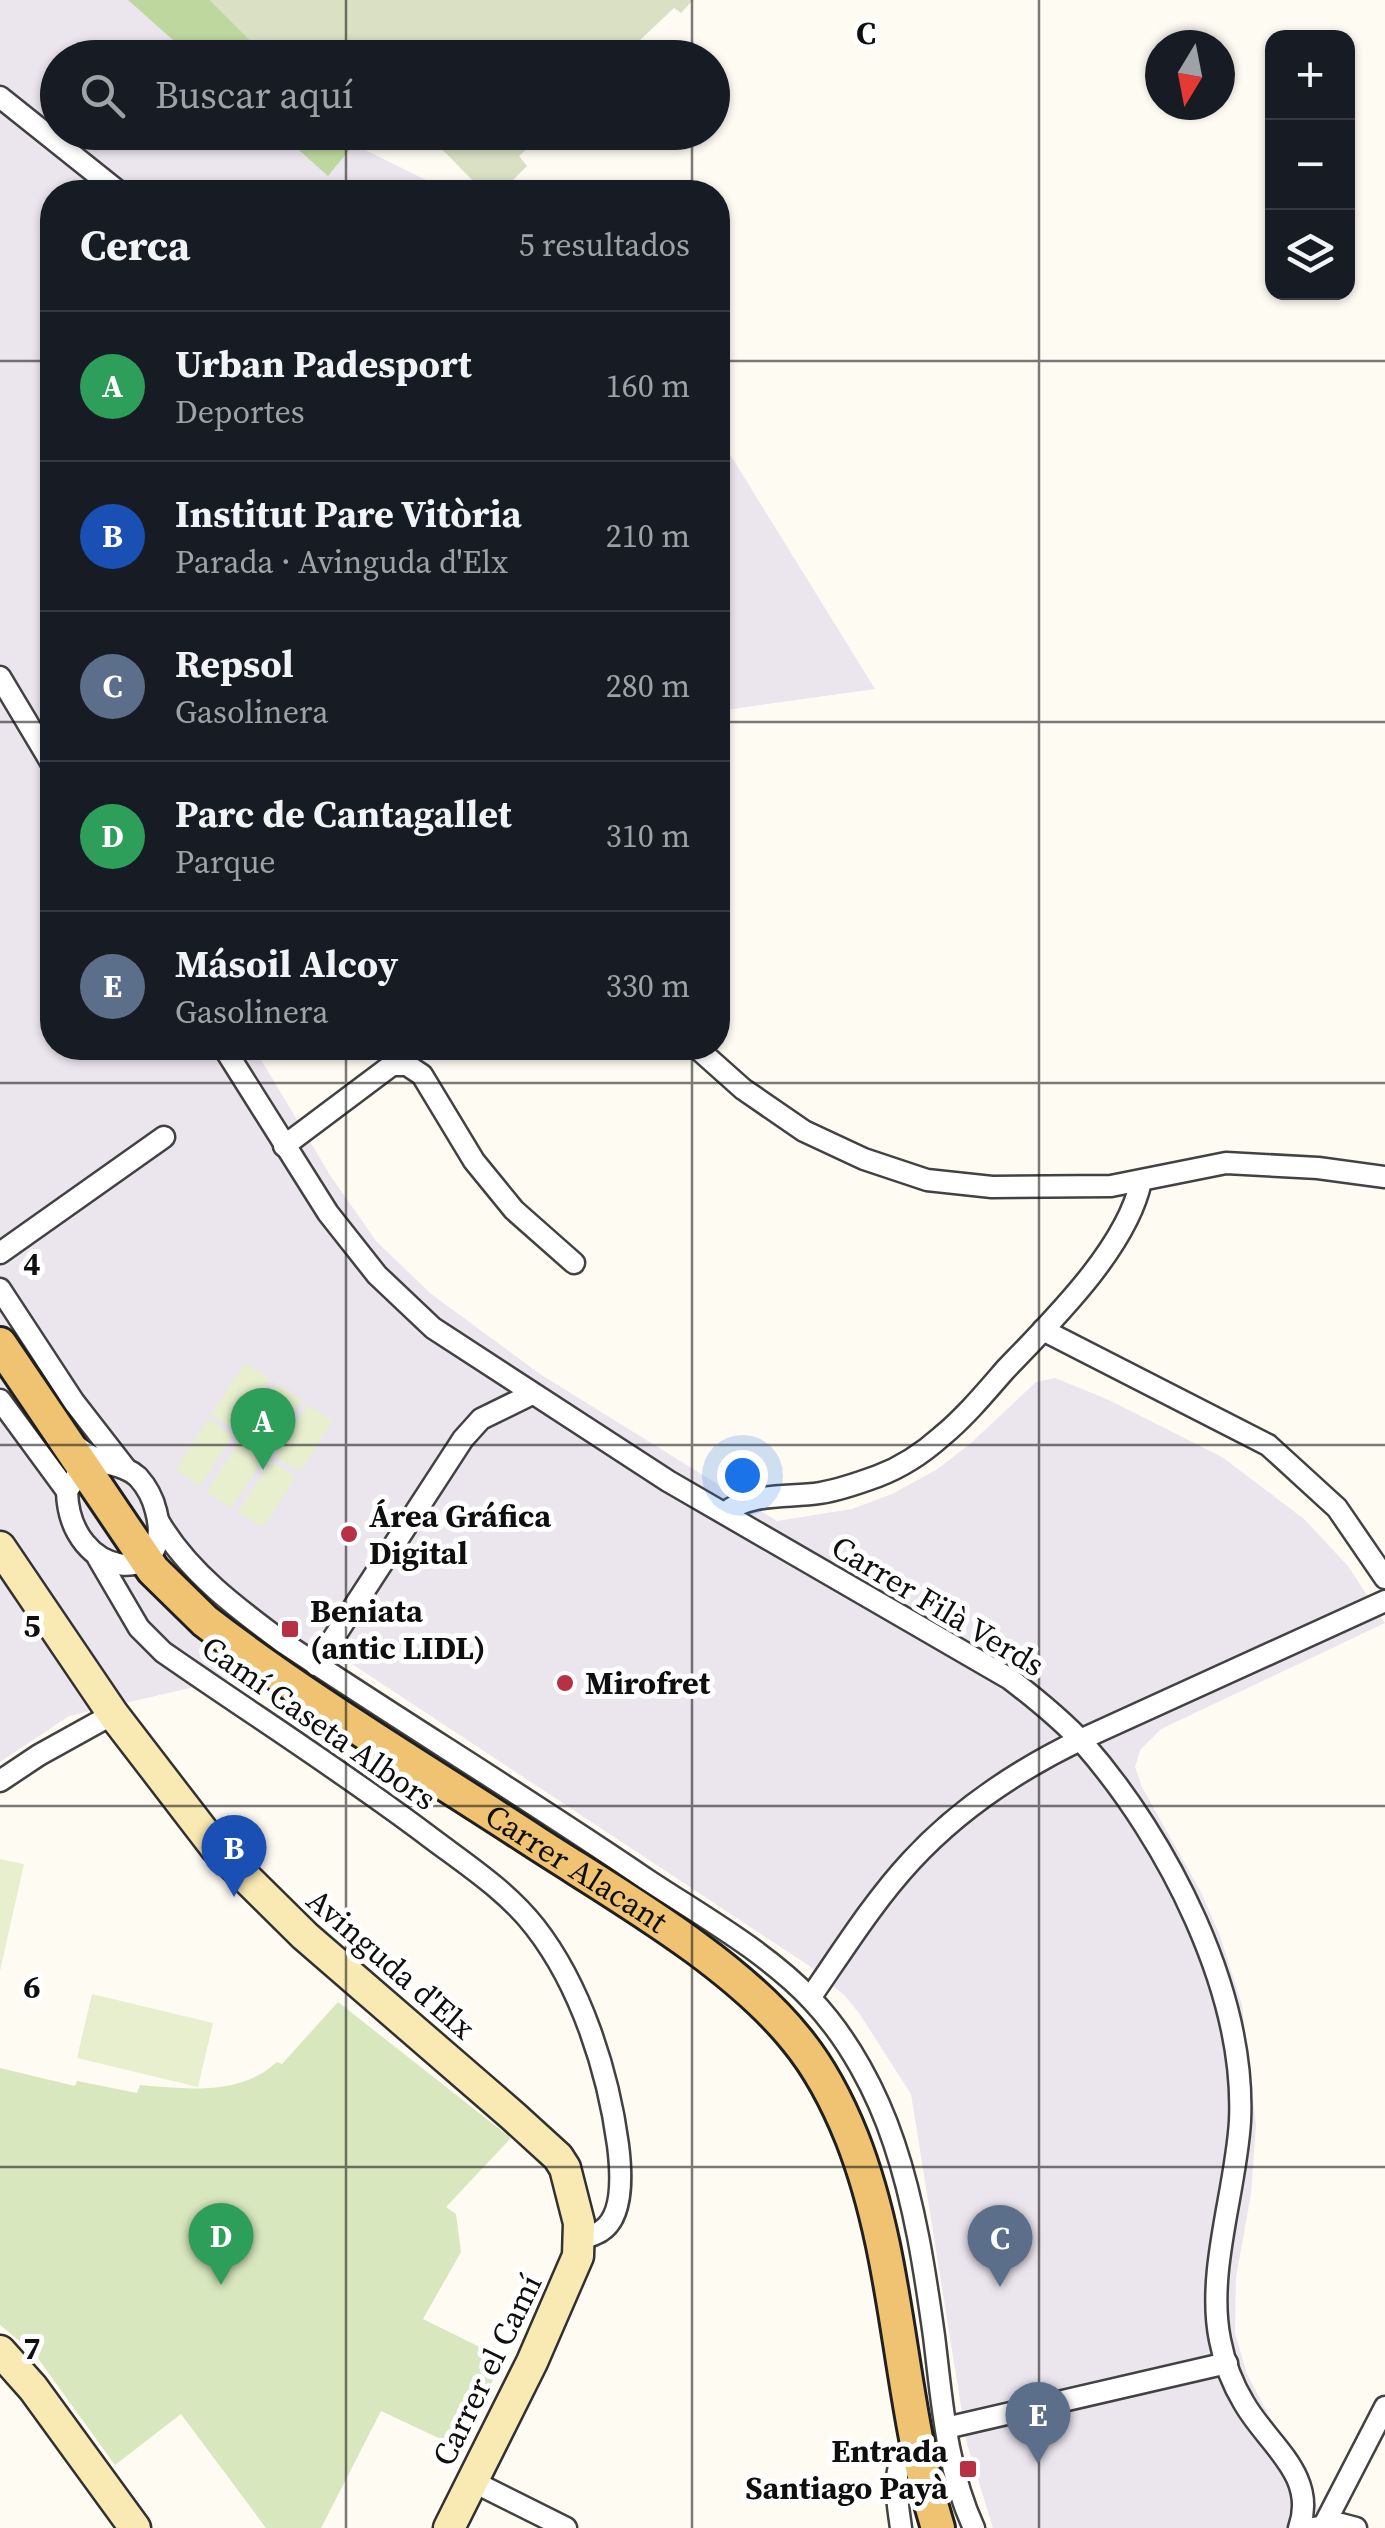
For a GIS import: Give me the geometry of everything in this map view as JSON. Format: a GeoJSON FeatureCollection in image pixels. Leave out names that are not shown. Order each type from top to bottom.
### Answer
{"type":"FeatureCollection","features":[{"type":"Feature","properties":{"kind":"main road","name":"Carrer Alacant"},"geometry":{"type":"LineString","coordinates":[[0,1344],[84,1474],[147,1545],[172,1591],[233,1642],[682,1940],[786,2026],[826,2084],[867,2180],[932,2435],[938,2528]]}},
{"type":"Feature","properties":{"kind":"street"},"geometry":{"type":"LineString","coordinates":[[0,97],[40,129]]}},
{"type":"Feature","properties":{"kind":"street"},"geometry":{"type":"LineString","coordinates":[[66,150],[103,180]]}},
{"type":"Feature","properties":{"kind":"street"},"geometry":{"type":"LineString","coordinates":[[0,677],[40,744]]}},
{"type":"Feature","properties":{"kind":"street","name":"Carrer Filà Verds"},"geometry":{"type":"LineString","coordinates":[[231,1060],[328,1212],[377,1275],[433,1328],[725,1513],[1010,1679],[1080,1740],[1156,1838],[1212,1959],[1238,2062],[1240,2119],[1217,2296],[1220,2340],[1243,2402],[1300,2482],[1304,2502],[1298,2528]]}},
{"type":"Feature","properties":{"kind":"street"},"geometry":{"type":"LineString","coordinates":[[711,1060],[774,1112],[833,1146],[927,1180],[992,1187],[1111,1186],[1226,1163],[1318,1168],[1385,1177]]}},
{"type":"Feature","properties":{"kind":"street"},"geometry":{"type":"LineString","coordinates":[[284,1146],[392,1066],[407,1065],[422,1075],[474,1160],[514,1210],[574,1263]]}},
{"type":"Feature","properties":{"kind":"street"},"geometry":{"type":"LineString","coordinates":[[0,1253],[164,1138]]}},
{"type":"Feature","properties":{"kind":"street"},"geometry":{"type":"LineString","coordinates":[[725,1513],[744,1502],[822,1493],[908,1462],[960,1420],[1043,1330],[1128,1221],[1141,1181]]}},
{"type":"Feature","properties":{"kind":"street"},"geometry":{"type":"LineString","coordinates":[[0,1290],[74,1402],[152,1496],[147,1545],[98,1558],[72,1522],[84,1474],[128,1470]]}},
{"type":"Feature","properties":{"kind":"street"},"geometry":{"type":"LineString","coordinates":[[1043,1330],[1268,1445],[1337,1508],[1385,1578]]}},
{"type":"Feature","properties":{"kind":"street"},"geometry":{"type":"LineString","coordinates":[[316,1665],[463,1438],[482,1419],[532,1394]]}},
{"type":"Feature","properties":{"kind":"street","name":"Carrer Alacant"},"geometry":{"type":"LineString","coordinates":[[0,1400],[84,1474]]}},
{"type":"Feature","properties":{"kind":"street","name":"Carrer Alacant"},"geometry":{"type":"LineString","coordinates":[[147,1545],[174,1547],[243,1613],[316,1665],[708,1920],[810,1998],[859,2066],[894,2142],[922,2260],[932,2435],[974,2528]]}},
{"type":"Feature","properties":{"kind":"street","name":"Avinguda d'Elx"},"geometry":{"type":"LineString","coordinates":[[0,1547],[113,1714],[182,1807],[276,1908],[558,2157],[574,2194],[580,2240]]}},
{"type":"Feature","properties":{"kind":"street","name":"Camí Caseta Albors"},"geometry":{"type":"LineString","coordinates":[[98,1558],[139,1628],[163,1652],[399,1814],[499,1889],[538,1929],[560,1963],[579,2005],[616,2130],[620,2160],[614,2214],[601,2231],[580,2240]]}},
{"type":"Feature","properties":{"kind":"street"},"geometry":{"type":"LineString","coordinates":[[810,1998],[892,1884],[937,1835],[1036,1762],[1385,1601]]}},
{"type":"Feature","properties":{"kind":"street"},"geometry":{"type":"LineString","coordinates":[[0,1780],[113,1714]]}},
{"type":"Feature","properties":{"kind":"street","name":"Carrer el Camí"},"geometry":{"type":"LineString","coordinates":[[449,2528],[568,2284],[580,2240]]}},
{"type":"Feature","properties":{"kind":"street"},"geometry":{"type":"LineString","coordinates":[[0,2351],[33,2388],[135,2528]]}},
{"type":"Feature","properties":{"kind":"street"},"geometry":{"type":"LineString","coordinates":[[901,2528],[897,2467],[909,2448],[932,2435],[1227,2363]]}},
{"type":"Feature","properties":{"kind":"street"},"geometry":{"type":"LineString","coordinates":[[1356,2528],[1318,2526],[1385,2407]]}},
{"type":"Feature","properties":{"kind":"street"},"geometry":{"type":"LineString","coordinates":[[472,2481],[566,2528]]}},
{"type":"Feature","properties":{"kind":"shaded area"},"geometry":{"type":"Polygon","coordinates":[[[0,0],[162,0],[209,40],[40,40],[40,150],[365,150],[426,180],[40,180],[40,1060],[261,1060],[330,1175],[376,1241],[430,1293],[540,1374],[777,1521],[852,1509],[892,1494],[936,1470],[970,1444],[1036,1382],[1055,1378],[1109,1400],[1222,1457],[1304,1519],[1348,1566],[1385,1623],[1161,1729],[1140,1750],[1135,1767],[1142,1787],[1202,1894],[1242,2005],[1256,2125],[1251,2194],[1236,2277],[1235,2333],[1247,2374],[1328,2528],[993,2528],[967,2444],[911,2094],[859,2013],[808,1965],[337,1654],[69,1716],[0,1762],[0,0]]]}},
{"type":"Feature","properties":{"kind":"shaded area"},"geometry":{"type":"Polygon","coordinates":[[[730,454],[875,689],[730,709],[730,454]]]}},
{"type":"Feature","properties":{"kind":"green space"},"geometry":{"type":"Polygon","coordinates":[[[128,0],[210,0],[250,40],[173,40],[128,0]]]}},
{"type":"Feature","properties":{"kind":"green space"},"geometry":{"type":"Polygon","coordinates":[[[210,0],[693,0],[681,13],[674,8],[640,40],[249,40],[210,0]]]}},
{"type":"Feature","properties":{"kind":"green space"},"geometry":{"type":"Polygon","coordinates":[[[299,150],[349,150],[328,176],[299,150]]]}},
{"type":"Feature","properties":{"kind":"green space"},"geometry":{"type":"Polygon","coordinates":[[[443,150],[526,150],[519,156],[527,166],[513,180],[472,180],[443,150]]]}},
{"type":"Feature","properties":{"kind":"green space"},"geometry":{"type":"Polygon","coordinates":[[[245,1363],[270,1379],[236,1430],[211,1414],[245,1363]]]}},
{"type":"Feature","properties":{"kind":"green space"},"geometry":{"type":"Polygon","coordinates":[[[277,1384],[302,1400],[269,1451],[244,1435],[277,1384]]]}},
{"type":"Feature","properties":{"kind":"green space"},"geometry":{"type":"Polygon","coordinates":[[[308,1405],[333,1421],[300,1472],[275,1456],[308,1405]]]}},
{"type":"Feature","properties":{"kind":"green space"},"geometry":{"type":"Polygon","coordinates":[[[208,1419],[233,1435],[200,1486],[175,1470],[208,1419]]]}},
{"type":"Feature","properties":{"kind":"green space"},"geometry":{"type":"Polygon","coordinates":[[[240,1441],[265,1457],[231,1508],[206,1492],[240,1441]]]}},
{"type":"Feature","properties":{"kind":"green space"},"geometry":{"type":"Polygon","coordinates":[[[271,1461],[296,1477],[263,1528],[238,1512],[271,1461]]]}},
{"type":"Feature","properties":{"kind":"green space"},"geometry":{"type":"Polygon","coordinates":[[[0,1859],[24,1864],[0,1971],[0,1859]]]}},
{"type":"Feature","properties":{"kind":"green space"},"geometry":{"type":"Polygon","coordinates":[[[92,1994],[213,2023],[198,2087],[77,2058],[92,1994]]]}},
{"type":"Feature","properties":{"kind":"green space"},"geometry":{"type":"Polygon","coordinates":[[[338,2002],[511,2138],[446,2207],[456,2214],[461,2252],[423,2319],[504,2359],[458,2447],[381,2411],[321,2528],[266,2528],[181,2414],[115,2465],[34,2353],[0,2325],[0,2068],[75,2086],[77,2081],[137,2093],[140,2085],[230,2085],[262,2073],[277,2062],[282,2064],[338,2002]]]}},
{"type":"Feature","properties":{"kind":"place","name":"Urban Padesport"},"geometry":{"type":"Point","coordinates":[263,1470]}},
{"type":"Feature","properties":{"kind":"place","name":"Área Gráfica Digital"},"geometry":{"type":"Point","coordinates":[349,1534]}},
{"type":"Feature","properties":{"kind":"place","name":"Beniata (antic LIDL)"},"geometry":{"type":"Point","coordinates":[290,1629]}},
{"type":"Feature","properties":{"kind":"place","name":"Mirofret"},"geometry":{"type":"Point","coordinates":[565,1683]}},
{"type":"Feature","properties":{"kind":"place","name":"Institut Pare Vitòria"},"geometry":{"type":"Point","coordinates":[234,1897]}},
{"type":"Feature","properties":{"kind":"place","name":"Parc de Cantagallet"},"geometry":{"type":"Point","coordinates":[221,2285]}},
{"type":"Feature","properties":{"kind":"place","name":"Repsol"},"geometry":{"type":"Point","coordinates":[1000,2287]}},
{"type":"Feature","properties":{"kind":"place","name":"Másoil Alcoy"},"geometry":{"type":"Point","coordinates":[1038,2464]}},
{"type":"Feature","properties":{"kind":"place","name":"Entrada Santiago Payà"},"geometry":{"type":"Point","coordinates":[968,2469]}}]}
